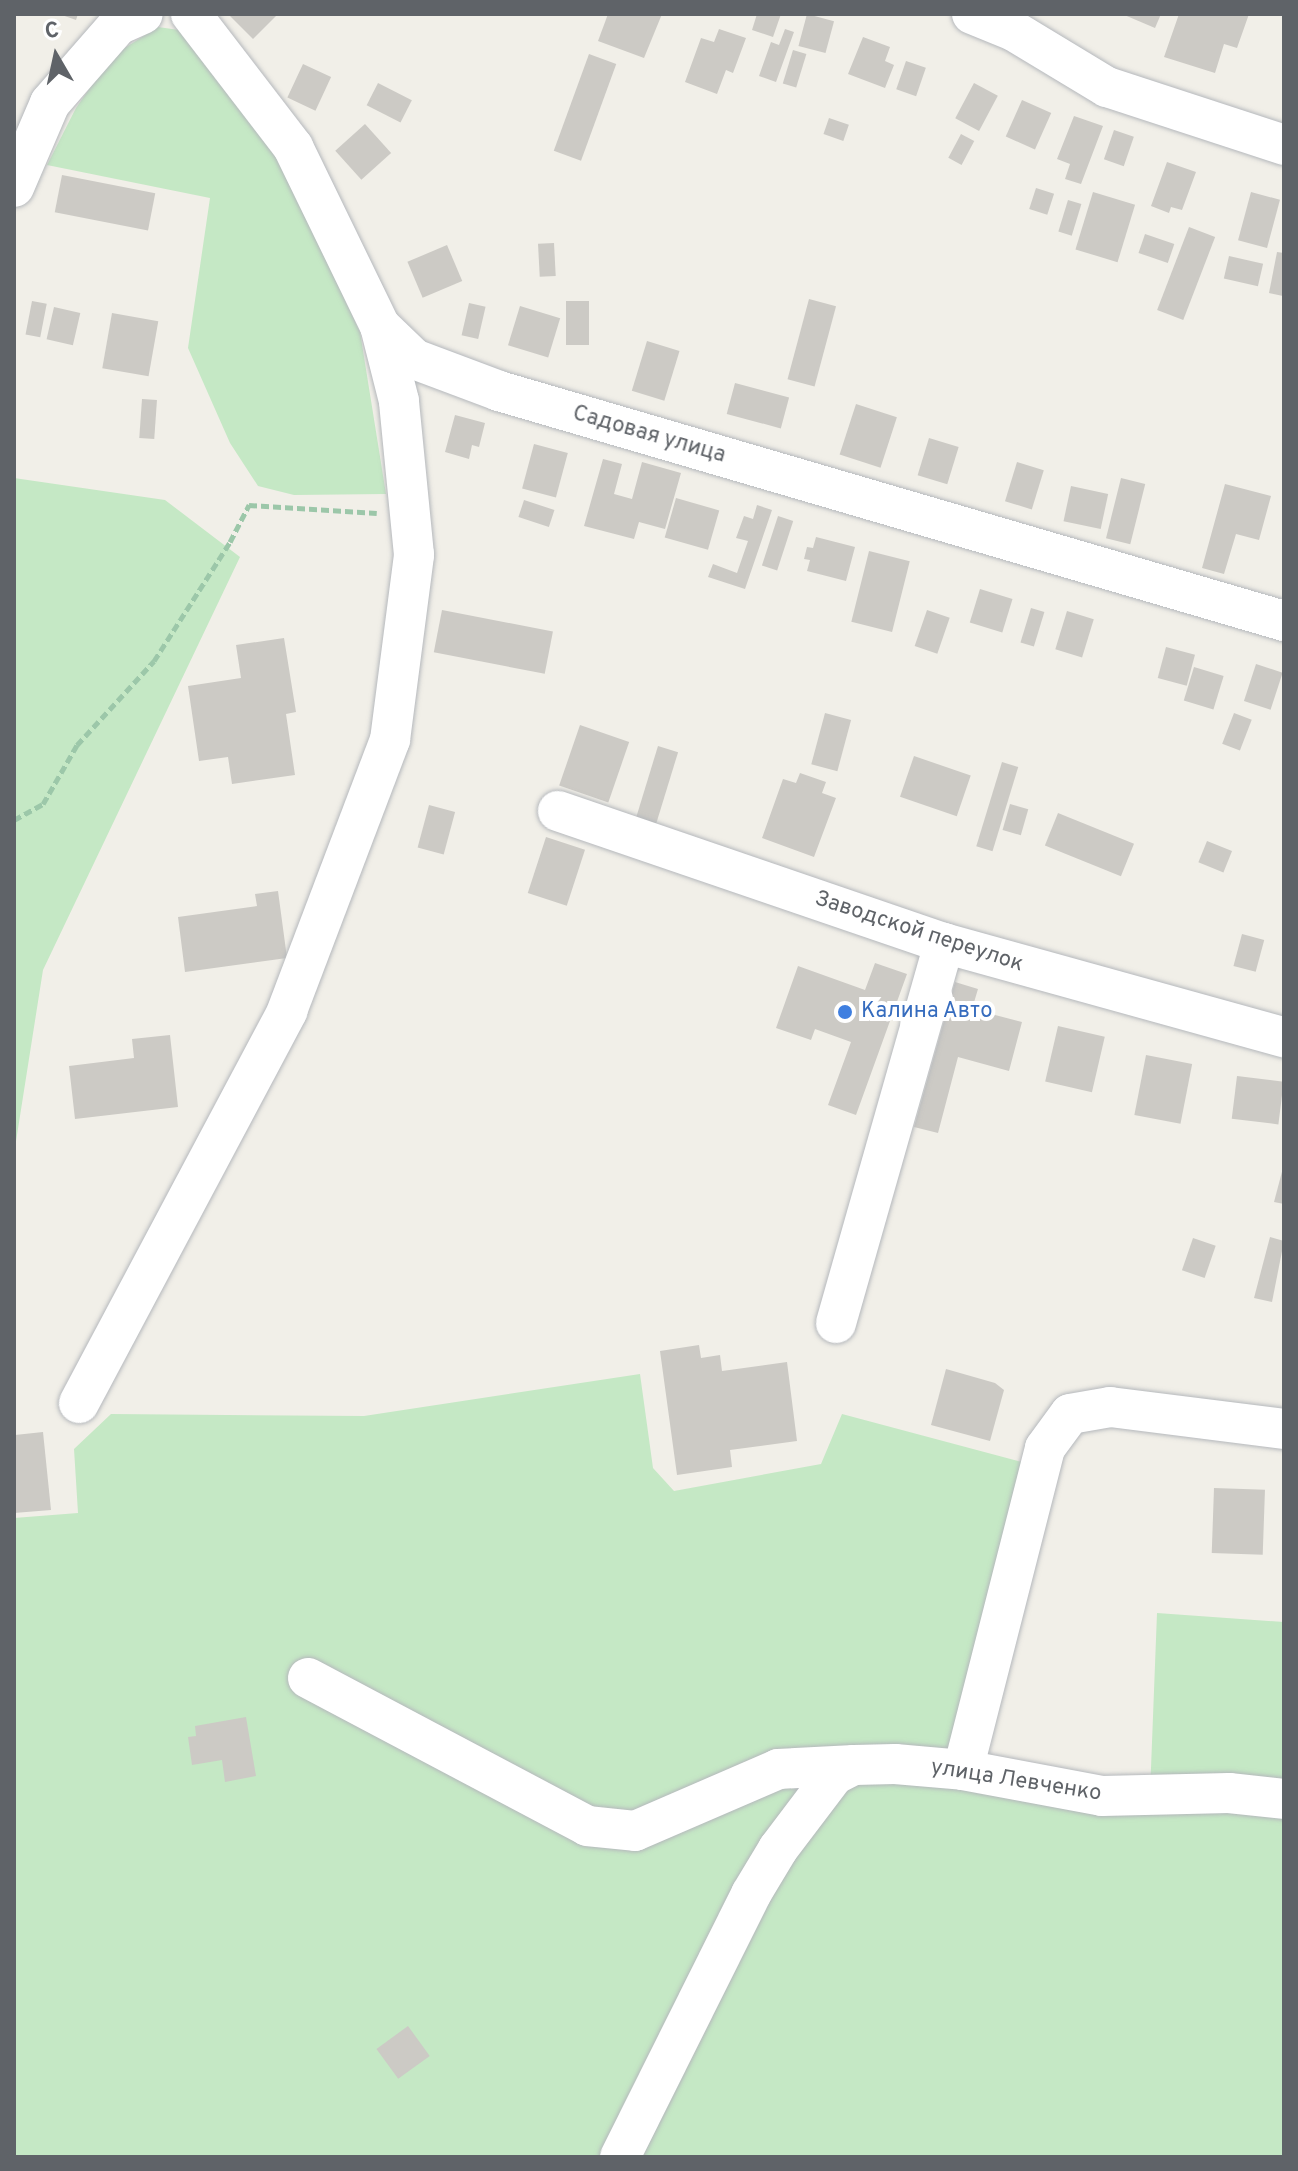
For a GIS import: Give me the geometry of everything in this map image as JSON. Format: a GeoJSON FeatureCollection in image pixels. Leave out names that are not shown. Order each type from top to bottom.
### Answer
{"type":"FeatureCollection","features":[{"type":"Feature","properties":{"kind":"street"},"geometry":{"type":"LineString","coordinates":[[14,187],[50,103],[118,25],[143,14]]}},
{"type":"Feature","properties":{"kind":"street","name":"Садовая улица"},"geometry":{"type":"LineString","coordinates":[[191,14],[293,147],[380,326],[414,359],[499,391],[1284,621]]}},
{"type":"Feature","properties":{"kind":"street"},"geometry":{"type":"LineString","coordinates":[[972,14],[1018,22],[1107,87],[1284,145]]}},
{"type":"Feature","properties":{"kind":"street"},"geometry":{"type":"LineString","coordinates":[[79,1403],[287,1011],[390,740],[414,555],[399,401],[380,326]]}},
{"type":"Feature","properties":{"kind":"street","name":"Заводской переулок"},"geometry":{"type":"LineString","coordinates":[[558,811],[944,943],[1284,1037]]}},
{"type":"Feature","properties":{"kind":"street"},"geometry":{"type":"LineString","coordinates":[[836,1323],[944,943]]}},
{"type":"Feature","properties":{"kind":"street"},"geometry":{"type":"LineString","coordinates":[[963,1770],[1045,1448],[1070,1414],[1110,1407],[1284,1429]]}},
{"type":"Feature","properties":{"kind":"street","name":"улица Левченко"},"geometry":{"type":"LineString","coordinates":[[308,1678],[587,1826],[635,1831],[778,1769],[854,1765],[963,1770],[1102,1796],[1229,1793],[1284,1799]]}},
{"type":"Feature","properties":{"kind":"street"},"geometry":{"type":"LineString","coordinates":[[620,2157],[751,1894],[834,1775],[854,1765]]}},
{"type":"Feature","properties":{"kind":"path"},"geometry":{"type":"LineString","coordinates":[[14,820],[43,804],[77,745],[154,661],[230,542],[249,505],[410,515]]}},
{"type":"Feature","properties":{"kind":"green space"},"geometry":{"type":"Polygon","coordinates":[[[158,27],[179,30],[270,141],[360,332],[386,494],[294,495],[258,486],[230,443],[188,348],[210,198],[47,165],[76,108],[112,56],[158,27]]]}},
{"type":"Feature","properties":{"kind":"green space"},"geometry":{"type":"Polygon","coordinates":[[[14,478],[165,500],[240,557],[43,970],[14,1154],[14,478]]]}},
{"type":"Feature","properties":{"kind":"green space"},"geometry":{"type":"Polygon","coordinates":[[[640,1374],[653,1468],[674,1491],[821,1464],[842,1414],[1040,1467],[963,1770],[1150,1794],[1157,1613],[1284,1622],[1284,2157],[14,2157],[14,1518],[78,1513],[74,1449],[111,1414],[364,1416],[640,1374]]]}},
{"type":"Feature","properties":{"kind":"building"},"geometry":{"type":"Polygon","coordinates":[[[59,14],[78,14],[76,20],[59,14]]]}},
{"type":"Feature","properties":{"kind":"building"},"geometry":{"type":"Polygon","coordinates":[[[228,14],[278,14],[253,39],[228,14]]]}},
{"type":"Feature","properties":{"kind":"building"},"geometry":{"type":"Polygon","coordinates":[[[608,14],[662,14],[644,58],[598,41],[608,14]]]}},
{"type":"Feature","properties":{"kind":"building"},"geometry":{"type":"Polygon","coordinates":[[[757,14],[781,14],[773,37],[752,30],[757,14]]]}},
{"type":"Feature","properties":{"kind":"building"},"geometry":{"type":"Polygon","coordinates":[[[807,14],[834,21],[826,53],[798,46],[807,14]]]}},
{"type":"Feature","properties":{"kind":"building"},"geometry":{"type":"Polygon","coordinates":[[[1122,14],[1161,14],[1155,28],[1122,14]]]}},
{"type":"Feature","properties":{"kind":"building"},"geometry":{"type":"Polygon","coordinates":[[[1179,14],[1249,14],[1237,48],[1224,44],[1215,73],[1164,57],[1179,14]]]}},
{"type":"Feature","properties":{"kind":"building"},"geometry":{"type":"Polygon","coordinates":[[[719,29],[746,38],[733,73],[726,70],[717,94],[685,82],[701,38],[714,42],[719,29]]]}},
{"type":"Feature","properties":{"kind":"building"},"geometry":{"type":"Polygon","coordinates":[[[785,29],[794,32],[776,82],[759,76],[771,42],[779,45],[785,29]]]}},
{"type":"Feature","properties":{"kind":"building"},"geometry":{"type":"Polygon","coordinates":[[[863,37],[890,47],[885,61],[894,65],[885,88],[848,74],[863,37]]]}},
{"type":"Feature","properties":{"kind":"building"},"geometry":{"type":"Polygon","coordinates":[[[793,50],[806,54],[796,88],[783,83],[793,50]]]}},
{"type":"Feature","properties":{"kind":"building"},"geometry":{"type":"Polygon","coordinates":[[[589,54],[616,64],[581,161],[554,151],[589,54]]]}},
{"type":"Feature","properties":{"kind":"building"},"geometry":{"type":"Polygon","coordinates":[[[906,61],[926,68],[916,96],[896,89],[906,61]]]}},
{"type":"Feature","properties":{"kind":"building"},"geometry":{"type":"Polygon","coordinates":[[[303,64],[331,77],[315,111],[287,98],[303,64]]]}},
{"type":"Feature","properties":{"kind":"building"},"geometry":{"type":"Polygon","coordinates":[[[378,83],[412,100],[401,123],[367,105],[378,83]]]}},
{"type":"Feature","properties":{"kind":"building"},"geometry":{"type":"Polygon","coordinates":[[[974,83],[998,96],[979,131],[955,118],[974,83]]]}},
{"type":"Feature","properties":{"kind":"building"},"geometry":{"type":"Polygon","coordinates":[[[1022,100],[1051,113],[1035,150],[1006,137],[1022,100]]]}},
{"type":"Feature","properties":{"kind":"building"},"geometry":{"type":"Polygon","coordinates":[[[1074,116],[1103,126],[1081,184],[1065,179],[1070,164],[1057,159],[1074,116]]]}},
{"type":"Feature","properties":{"kind":"building"},"geometry":{"type":"Polygon","coordinates":[[[829,118],[849,125],[843,141],[823,134],[829,118]]]}},
{"type":"Feature","properties":{"kind":"building"},"geometry":{"type":"Polygon","coordinates":[[[365,124],[391,153],[361,180],[335,151],[365,124]]]}},
{"type":"Feature","properties":{"kind":"building"},"geometry":{"type":"Polygon","coordinates":[[[1114,130],[1134,137],[1124,166],[1104,159],[1114,130]]]}},
{"type":"Feature","properties":{"kind":"building"},"geometry":{"type":"Polygon","coordinates":[[[961,134],[974,141],[962,165],[948,158],[961,134]]]}},
{"type":"Feature","properties":{"kind":"building"},"geometry":{"type":"Polygon","coordinates":[[[1167,162],[1196,172],[1182,210],[1171,207],[1169,213],[1151,206],[1167,162]]]}},
{"type":"Feature","properties":{"kind":"building"},"geometry":{"type":"Polygon","coordinates":[[[62,175],[155,193],[148,230],[55,212],[62,175]]]}},
{"type":"Feature","properties":{"kind":"building"},"geometry":{"type":"Polygon","coordinates":[[[1036,188],[1054,194],[1047,215],[1029,209],[1036,188]]]}},
{"type":"Feature","properties":{"kind":"building"},"geometry":{"type":"Polygon","coordinates":[[[1093,192],[1135,205],[1118,262],[1075,249],[1093,192]]]}},
{"type":"Feature","properties":{"kind":"building"},"geometry":{"type":"Polygon","coordinates":[[[1251,192],[1280,200],[1267,248],[1238,240],[1251,192]]]}},
{"type":"Feature","properties":{"kind":"building"},"geometry":{"type":"Polygon","coordinates":[[[1068,200],[1081,204],[1072,236],[1058,232],[1068,200]]]}},
{"type":"Feature","properties":{"kind":"building"},"geometry":{"type":"Polygon","coordinates":[[[1189,227],[1215,237],[1183,320],[1157,310],[1189,227]]]}},
{"type":"Feature","properties":{"kind":"building"},"geometry":{"type":"Polygon","coordinates":[[[1145,234],[1174,244],[1168,263],[1138,253],[1145,234]]]}},
{"type":"Feature","properties":{"kind":"building"},"geometry":{"type":"Polygon","coordinates":[[[554,243],[556,276],[540,277],[538,244],[554,243]]]}},
{"type":"Feature","properties":{"kind":"building"},"geometry":{"type":"Polygon","coordinates":[[[447,245],[462,281],[423,298],[407,262],[447,245]]]}},
{"type":"Feature","properties":{"kind":"building"},"geometry":{"type":"Polygon","coordinates":[[[1277,252],[1284,253],[1283,296],[1269,293],[1277,252]]]}},
{"type":"Feature","properties":{"kind":"building"},"geometry":{"type":"Polygon","coordinates":[[[1229,256],[1263,264],[1258,286],[1224,278],[1229,256]]]}},
{"type":"Feature","properties":{"kind":"building"},"geometry":{"type":"Polygon","coordinates":[[[809,299],[836,306],[815,386],[788,379],[809,299]]]}},
{"type":"Feature","properties":{"kind":"building"},"geometry":{"type":"Polygon","coordinates":[[[32,301],[47,304],[40,337],[26,334],[32,301]]]}},
{"type":"Feature","properties":{"kind":"building"},"geometry":{"type":"Polygon","coordinates":[[[566,301],[589,301],[589,345],[566,345],[566,301]]]}},
{"type":"Feature","properties":{"kind":"building"},"geometry":{"type":"Polygon","coordinates":[[[469,303],[486,307],[478,339],[462,335],[469,303]]]}},
{"type":"Feature","properties":{"kind":"building"},"geometry":{"type":"Polygon","coordinates":[[[520,306],[560,318],[548,357],[508,345],[520,306]]]}},
{"type":"Feature","properties":{"kind":"building"},"geometry":{"type":"Polygon","coordinates":[[[54,307],[80,313],[73,345],[47,339],[54,307]]]}},
{"type":"Feature","properties":{"kind":"building"},"geometry":{"type":"Polygon","coordinates":[[[112,313],[158,321],[149,376],[102,368],[112,313]]]}},
{"type":"Feature","properties":{"kind":"building"},"geometry":{"type":"Polygon","coordinates":[[[647,341],[680,351],[664,401],[632,391],[647,341]]]}},
{"type":"Feature","properties":{"kind":"building"},"geometry":{"type":"Polygon","coordinates":[[[735,383],[789,397],[781,428],[727,414],[735,383]]]}},
{"type":"Feature","properties":{"kind":"building"},"geometry":{"type":"Polygon","coordinates":[[[142,399],[157,400],[154,439],[139,438],[142,399]]]}},
{"type":"Feature","properties":{"kind":"building"},"geometry":{"type":"Polygon","coordinates":[[[856,404],[897,417],[881,468],[840,454],[856,404]]]}},
{"type":"Feature","properties":{"kind":"building"},"geometry":{"type":"Polygon","coordinates":[[[455,415],[485,423],[479,447],[472,445],[469,459],[445,452],[455,415]]]}},
{"type":"Feature","properties":{"kind":"building"},"geometry":{"type":"Polygon","coordinates":[[[929,438],[959,447],[947,484],[918,475],[929,438]]]}},
{"type":"Feature","properties":{"kind":"building"},"geometry":{"type":"Polygon","coordinates":[[[534,444],[568,453],[556,497],[522,488],[534,444]]]}},
{"type":"Feature","properties":{"kind":"building"},"geometry":{"type":"Polygon","coordinates":[[[603,459],[622,464],[614,494],[632,499],[642,462],[681,473],[665,529],[639,522],[634,539],[584,526],[603,459]]]}},
{"type":"Feature","properties":{"kind":"building"},"geometry":{"type":"Polygon","coordinates":[[[1017,462],[1044,470],[1032,509],[1005,501],[1017,462]]]}},
{"type":"Feature","properties":{"kind":"building"},"geometry":{"type":"Polygon","coordinates":[[[1121,478],[1145,484],[1130,544],[1106,538],[1121,478]]]}},
{"type":"Feature","properties":{"kind":"building"},"geometry":{"type":"Polygon","coordinates":[[[1225,484],[1271,496],[1259,540],[1236,534],[1224,574],[1202,568],[1225,484]]]}},
{"type":"Feature","properties":{"kind":"building"},"geometry":{"type":"Polygon","coordinates":[[[1071,486],[1108,494],[1101,529],[1064,521],[1071,486]]]}},
{"type":"Feature","properties":{"kind":"building"},"geometry":{"type":"Polygon","coordinates":[[[676,498],[719,510],[708,550],[665,537],[676,498]]]}},
{"type":"Feature","properties":{"kind":"building"},"geometry":{"type":"Polygon","coordinates":[[[524,500],[554,510],[549,527],[518,517],[524,500]]]}},
{"type":"Feature","properties":{"kind":"building"},"geometry":{"type":"Polygon","coordinates":[[[757,505],[772,510],[745,589],[708,577],[713,564],[737,573],[748,541],[736,538],[744,516],[753,519],[757,505]]]}},
{"type":"Feature","properties":{"kind":"building"},"geometry":{"type":"Polygon","coordinates":[[[778,516],[793,521],[777,570],[762,565],[778,516]]]}},
{"type":"Feature","properties":{"kind":"building"},"geometry":{"type":"Polygon","coordinates":[[[816,537],[855,547],[846,581],[807,571],[810,560],[804,559],[807,547],[813,548],[816,537]]]}},
{"type":"Feature","properties":{"kind":"building"},"geometry":{"type":"Polygon","coordinates":[[[869,551],[910,561],[892,632],[851,622],[869,551]]]}},
{"type":"Feature","properties":{"kind":"building"},"geometry":{"type":"Polygon","coordinates":[[[980,589],[1013,599],[1002,632],[970,622],[980,589]]]}},
{"type":"Feature","properties":{"kind":"building"},"geometry":{"type":"Polygon","coordinates":[[[1031,608],[1044,612],[1034,647],[1020,642],[1031,608]]]}},
{"type":"Feature","properties":{"kind":"building"},"geometry":{"type":"Polygon","coordinates":[[[442,610],[553,632],[545,674],[434,652],[442,610]]]}},
{"type":"Feature","properties":{"kind":"building"},"geometry":{"type":"Polygon","coordinates":[[[927,610],[950,618],[937,654],[915,646],[927,610]]]}},
{"type":"Feature","properties":{"kind":"building"},"geometry":{"type":"Polygon","coordinates":[[[1067,611],[1094,619],[1082,657],[1055,649],[1067,611]]]}},
{"type":"Feature","properties":{"kind":"building"},"geometry":{"type":"Polygon","coordinates":[[[284,638],[296,712],[286,714],[295,775],[232,784],[228,757],[199,761],[188,686],[241,678],[236,645],[284,638]]]}},
{"type":"Feature","properties":{"kind":"building"},"geometry":{"type":"Polygon","coordinates":[[[1166,647],[1195,655],[1187,686],[1158,678],[1166,647]]]}},
{"type":"Feature","properties":{"kind":"building"},"geometry":{"type":"Polygon","coordinates":[[[1256,664],[1283,673],[1271,710],[1244,701],[1256,664]]]}},
{"type":"Feature","properties":{"kind":"building"},"geometry":{"type":"Polygon","coordinates":[[[1194,667],[1224,676],[1213,710],[1184,700],[1194,667]]]}},
{"type":"Feature","properties":{"kind":"building"},"geometry":{"type":"Polygon","coordinates":[[[825,713],[851,720],[837,771],[811,764],[825,713]]]}},
{"type":"Feature","properties":{"kind":"building"},"geometry":{"type":"Polygon","coordinates":[[[1234,713],[1252,720],[1240,751],[1222,744],[1234,713]]]}},
{"type":"Feature","properties":{"kind":"building"},"geometry":{"type":"Polygon","coordinates":[[[580,725],[629,742],[608,802],[559,786],[580,725]]]}},
{"type":"Feature","properties":{"kind":"building"},"geometry":{"type":"Polygon","coordinates":[[[658,746],[678,752],[656,824],[636,818],[658,746]]]}},
{"type":"Feature","properties":{"kind":"building"},"geometry":{"type":"Polygon","coordinates":[[[914,756],[971,776],[957,816],[900,797],[914,756]]]}},
{"type":"Feature","properties":{"kind":"building"},"geometry":{"type":"Polygon","coordinates":[[[1002,762],[1018,767],[993,851],[976,846],[1002,762]]]}},
{"type":"Feature","properties":{"kind":"building"},"geometry":{"type":"Polygon","coordinates":[[[800,773],[826,782],[822,793],[836,798],[814,857],[762,838],[783,779],[796,783],[800,773]]]}},
{"type":"Feature","properties":{"kind":"building"},"geometry":{"type":"Polygon","coordinates":[[[1010,804],[1028,809],[1021,835],[1003,830],[1010,804]]]}},
{"type":"Feature","properties":{"kind":"building"},"geometry":{"type":"Polygon","coordinates":[[[429,805],[455,812],[444,854],[418,848],[429,805]]]}},
{"type":"Feature","properties":{"kind":"building"},"geometry":{"type":"Polygon","coordinates":[[[1058,813],[1134,844],[1121,876],[1045,845],[1058,813]]]}},
{"type":"Feature","properties":{"kind":"building"},"geometry":{"type":"Polygon","coordinates":[[[546,837],[585,850],[567,906],[528,893],[546,837]]]}},
{"type":"Feature","properties":{"kind":"building"},"geometry":{"type":"Polygon","coordinates":[[[1207,841],[1232,851],[1223,872],[1198,862],[1207,841]]]}},
{"type":"Feature","properties":{"kind":"building"},"geometry":{"type":"Polygon","coordinates":[[[278,891],[287,958],[185,972],[178,917],[257,906],[255,894],[278,891]]]}},
{"type":"Feature","properties":{"kind":"building"},"geometry":{"type":"Polygon","coordinates":[[[1242,934],[1264,940],[1256,972],[1233,966],[1242,934]]]}},
{"type":"Feature","properties":{"kind":"building"},"geometry":{"type":"Polygon","coordinates":[[[875,963],[907,974],[856,1115],[828,1105],[851,1042],[815,1029],[811,1040],[776,1028],[798,966],[865,990],[875,963]]]}},
{"type":"Feature","properties":{"kind":"building"},"geometry":{"type":"Polygon","coordinates":[[[955,982],[978,989],[972,1009],[1022,1022],[1009,1071],[958,1057],[938,1133],[914,1127],[955,982]]]}},
{"type":"Feature","properties":{"kind":"building"},"geometry":{"type":"Polygon","coordinates":[[[1058,1026],[1105,1037],[1092,1092],[1045,1082],[1058,1026]]]}},
{"type":"Feature","properties":{"kind":"building"},"geometry":{"type":"Polygon","coordinates":[[[170,1035],[178,1107],[75,1119],[69,1066],[134,1058],[132,1039],[170,1035]]]}},
{"type":"Feature","properties":{"kind":"building"},"geometry":{"type":"Polygon","coordinates":[[[1146,1055],[1192,1064],[1180,1124],[1134,1115],[1146,1055]]]}},
{"type":"Feature","properties":{"kind":"building"},"geometry":{"type":"Polygon","coordinates":[[[1237,1076],[1284,1082],[1278,1124],[1232,1119],[1237,1076]]]}},
{"type":"Feature","properties":{"kind":"building"},"geometry":{"type":"Polygon","coordinates":[[[1284,1164],[1284,1204],[1274,1202],[1284,1164]]]}},
{"type":"Feature","properties":{"kind":"building"},"geometry":{"type":"Polygon","coordinates":[[[1270,1237],[1284,1241],[1272,1302],[1254,1298],[1270,1237]]]}},
{"type":"Feature","properties":{"kind":"building"},"geometry":{"type":"Polygon","coordinates":[[[1193,1238],[1216,1246],[1205,1278],[1182,1270],[1193,1238]]]}},
{"type":"Feature","properties":{"kind":"building"},"geometry":{"type":"Polygon","coordinates":[[[699,1345],[701,1358],[720,1355],[722,1371],[787,1362],[797,1441],[730,1450],[732,1467],[677,1475],[660,1351],[699,1345]]]}},
{"type":"Feature","properties":{"kind":"building"},"geometry":{"type":"Polygon","coordinates":[[[946,1369],[995,1383],[1004,1390],[990,1441],[931,1425],[946,1369]]]}},
{"type":"Feature","properties":{"kind":"building"},"geometry":{"type":"Polygon","coordinates":[[[43,1432],[51,1510],[14,1513],[15,1435],[43,1432]]]}},
{"type":"Feature","properties":{"kind":"building"},"geometry":{"type":"Polygon","coordinates":[[[1214,1488],[1265,1490],[1263,1555],[1212,1553],[1214,1488]]]}},
{"type":"Feature","properties":{"kind":"building"},"geometry":{"type":"Polygon","coordinates":[[[246,1717],[256,1776],[225,1782],[222,1760],[192,1765],[188,1737],[196,1736],[195,1726],[246,1717]]]}},
{"type":"Feature","properties":{"kind":"building"},"geometry":{"type":"Polygon","coordinates":[[[408,2026],[430,2056],[398,2079],[376,2049],[408,2026]]]}},
{"type":"Feature","properties":{"kind":"place","name":"Калина Авто"},"geometry":{"type":"Point","coordinates":[845,1012]}}]}
